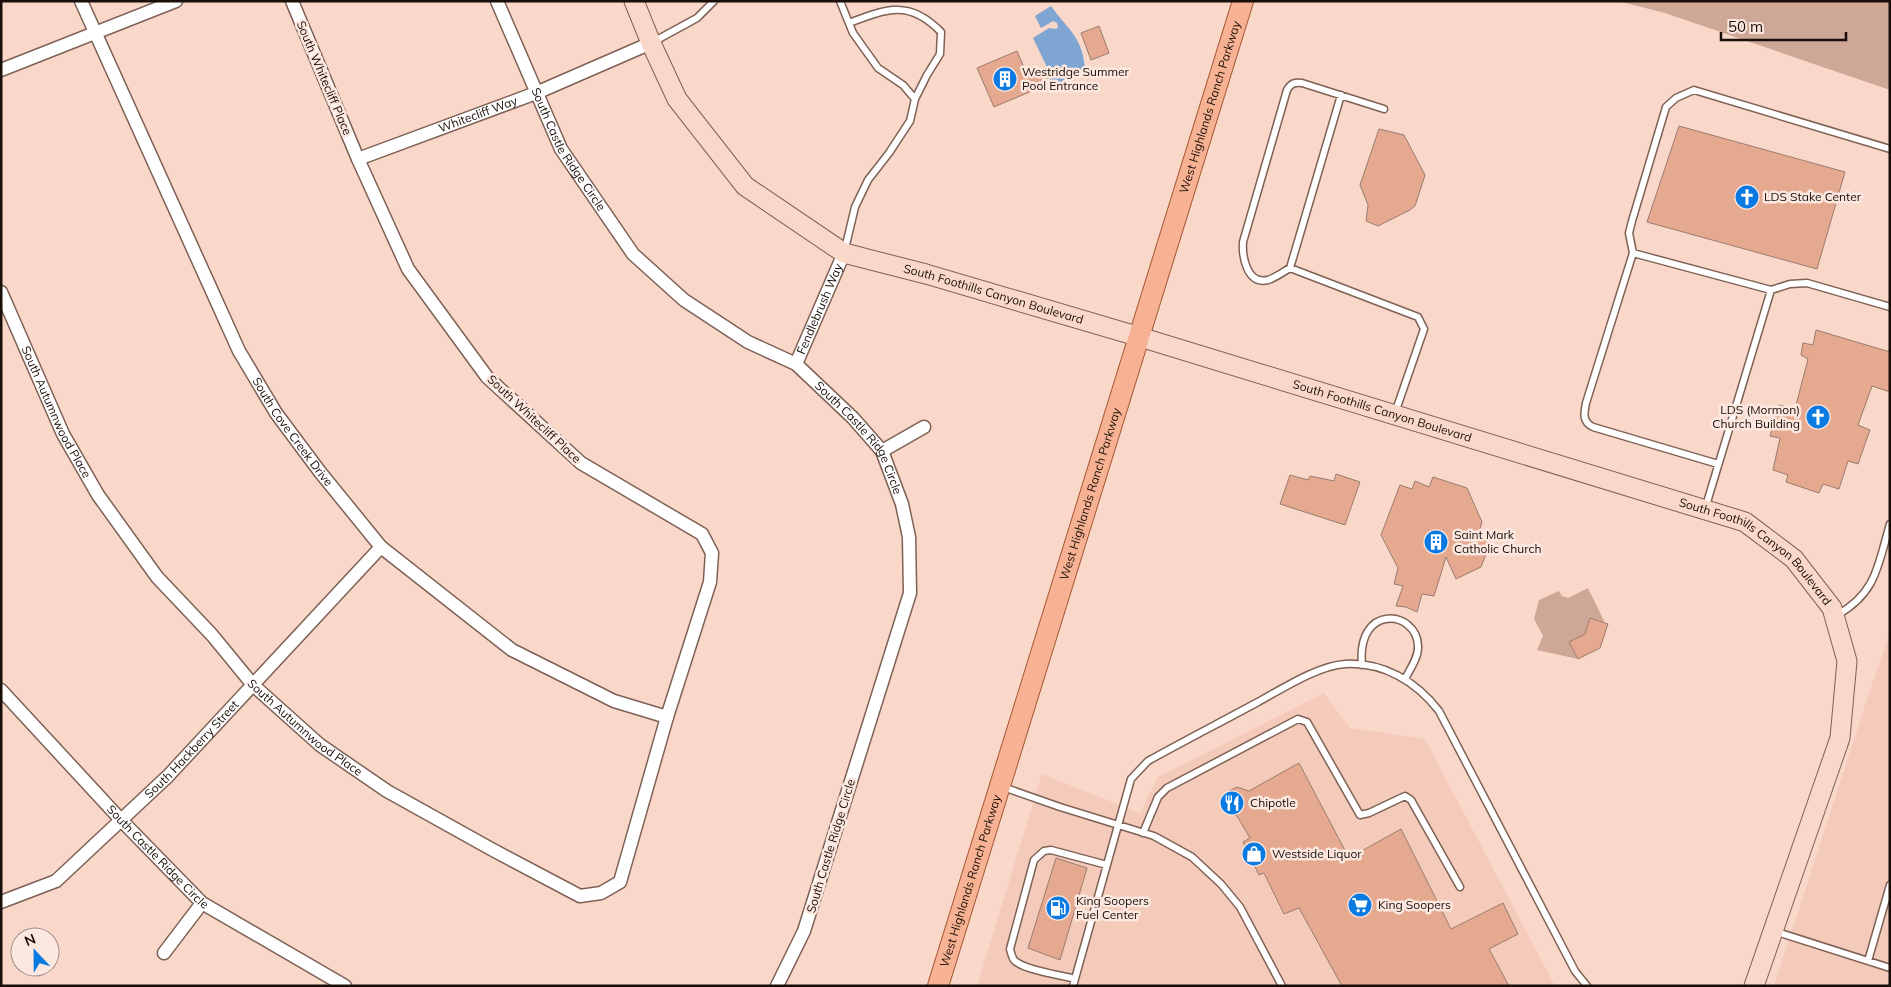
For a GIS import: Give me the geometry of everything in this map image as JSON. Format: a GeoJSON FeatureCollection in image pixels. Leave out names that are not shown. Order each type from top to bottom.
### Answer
{"type":"FeatureCollection","features":[{"type":"Feature","properties":{"kind":"main road","name":"West Highlands Ranch Parkway"},"geometry":{"type":"LineString","coordinates":[[938,986],[1243,1]]}},
{"type":"Feature","properties":{"kind":"street","name":"South Cove Creek Drive"},"geometry":{"type":"LineString","coordinates":[[81,1],[239,351],[276,413],[320,472],[381,547],[512,650],[614,701],[667,717]]}},
{"type":"Feature","properties":{"kind":"street"},"geometry":{"type":"LineString","coordinates":[[1,70],[176,1]]}},
{"type":"Feature","properties":{"kind":"street","name":"South Whitecliff Place"},"geometry":{"type":"LineString","coordinates":[[292,1],[358,159],[408,269],[487,377],[581,463],[702,534],[712,553],[710,582],[667,717]]}},
{"type":"Feature","properties":{"kind":"street","name":"South Castle Ridge Circle"},"geometry":{"type":"LineString","coordinates":[[497,1],[561,149],[633,254],[684,300],[748,342],[796,364],[853,418],[882,451],[902,504],[909,536],[910,593],[804,931],[777,986]]}},
{"type":"Feature","properties":{"kind":"street","name":"South Foothills Canyon Boulevard"},"geometry":{"type":"LineString","coordinates":[[634,1],[677,99],[746,186],[844,253],[926,274],[1140,337],[1745,522],[1794,559],[1832,608],[1847,661],[1840,738],[1754,986]]}},
{"type":"Feature","properties":{"kind":"street","name":"Whitecliff Way"},"geometry":{"type":"LineString","coordinates":[[358,159],[536,93],[651,43]]}},
{"type":"Feature","properties":{"kind":"street","name":"Fendlebrush Way"},"geometry":{"type":"LineString","coordinates":[[796,364],[844,253]]}},
{"type":"Feature","properties":{"kind":"street","name":"South Autumnwood Place"},"geometry":{"type":"LineString","coordinates":[[1,292],[63,434],[98,494],[157,577],[212,635],[253,685],[320,745],[387,790],[493,850],[580,896],[601,893],[620,882],[667,717]]}},
{"type":"Feature","properties":{"kind":"street"},"geometry":{"type":"LineString","coordinates":[[882,451],[924,427]]}},
{"type":"Feature","properties":{"kind":"street","name":"South Hackberry Street"},"geometry":{"type":"LineString","coordinates":[[1,902],[56,882],[168,776],[381,547]]}},
{"type":"Feature","properties":{"kind":"street","name":"South Castle Ridge Circle"},"geometry":{"type":"LineString","coordinates":[[1,690],[120,820],[202,903],[345,986]]}},
{"type":"Feature","properties":{"kind":"street"},"geometry":{"type":"LineString","coordinates":[[164,953],[202,903]]}},
{"type":"Feature","properties":{"kind":"lane"},"geometry":{"type":"LineString","coordinates":[[651,43],[697,18],[714,1]]}},
{"type":"Feature","properties":{"kind":"lane"},"geometry":{"type":"LineString","coordinates":[[840,1],[854,34],[878,68],[903,85],[914,99]]}},
{"type":"Feature","properties":{"kind":"lane"},"geometry":{"type":"LineString","coordinates":[[844,253],[855,207],[868,180],[910,121],[914,99],[940,54],[941,32],[930,20],[905,8],[881,11],[849,23]]}},
{"type":"Feature","properties":{"kind":"lane"},"geometry":{"type":"LineString","coordinates":[[1341,95],[1290,268],[1269,280],[1259,280],[1250,274],[1242,254],[1242,242],[1290,84],[1296,82],[1341,95],[1384,109]]}},
{"type":"Feature","properties":{"kind":"lane"},"geometry":{"type":"LineString","coordinates":[[1718,464],[1593,427],[1587,424],[1584,419],[1586,403],[1633,254],[1629,233],[1666,107],[1676,98],[1694,90],[1890,149]]}},
{"type":"Feature","properties":{"kind":"lane"},"geometry":{"type":"LineString","coordinates":[[1633,254],[1771,290],[1790,284],[1807,283],[1890,308]]}},
{"type":"Feature","properties":{"kind":"lane"},"geometry":{"type":"LineString","coordinates":[[1290,268],[1418,317],[1424,329],[1394,415]]}},
{"type":"Feature","properties":{"kind":"lane"},"geometry":{"type":"LineString","coordinates":[[1705,510],[1771,290]]}},
{"type":"Feature","properties":{"kind":"lane"},"geometry":{"type":"LineString","coordinates":[[1834,617],[1859,600],[1869,588],[1890,524]]}},
{"type":"Feature","properties":{"kind":"lane"},"geometry":{"type":"LineString","coordinates":[[1362,665],[1361,644],[1368,629],[1387,618],[1402,621],[1412,630],[1418,645],[1415,660],[1405,679]]}},
{"type":"Feature","properties":{"kind":"lane"},"geometry":{"type":"LineString","coordinates":[[1107,865],[1051,850],[1044,851],[1034,860],[1010,949],[1015,961],[1027,967],[1074,982],[1107,865],[1131,779],[1148,761],[1321,670],[1343,664],[1362,665],[1384,670],[1405,679],[1433,703],[1439,711],[1575,972],[1587,986]]}},
{"type":"Feature","properties":{"kind":"lane"},"geometry":{"type":"LineString","coordinates":[[1143,833],[1158,797],[1167,788],[1298,719],[1307,722],[1360,815],[1369,813],[1405,796],[1411,800],[1460,887]]}},
{"type":"Feature","properties":{"kind":"lane"},"geometry":{"type":"LineString","coordinates":[[1000,786],[1143,833],[1192,856],[1221,884],[1240,907],[1282,986]]}},
{"type":"Feature","properties":{"kind":"lane"},"geometry":{"type":"LineString","coordinates":[[1868,961],[1890,885]]}},
{"type":"Feature","properties":{"kind":"lane"},"geometry":{"type":"LineString","coordinates":[[1773,931],[1890,968]]}},
{"type":"Feature","properties":{"kind":"shaded area"},"geometry":{"type":"Polygon","coordinates":[[[1618,1],[1890,1],[1890,90],[1665,13],[1618,1]]]}},
{"type":"Feature","properties":{"kind":"shaded area"},"geometry":{"type":"Polygon","coordinates":[[[1588,588],[1605,623],[1590,618],[1585,634],[1569,642],[1578,659],[1537,650],[1543,636],[1534,619],[1539,600],[1559,591],[1562,596],[1568,598],[1588,588]]]}},
{"type":"Feature","properties":{"kind":"shaded area"},"geometry":{"type":"Polygon","coordinates":[[[1890,632],[1890,986],[1774,986],[1871,687],[1890,632]]]}},
{"type":"Feature","properties":{"kind":"shaded area"},"geometry":{"type":"Polygon","coordinates":[[[1324,693],[1350,728],[1425,739],[1555,986],[977,986],[1042,774],[1140,813],[1158,777],[1324,693]]]}},
{"type":"Feature","properties":{"kind":"water"},"geometry":{"type":"Polygon","coordinates":[[[1051,6],[1073,34],[1081,48],[1083,57],[1085,68],[1069,79],[1068,87],[1052,88],[1046,65],[1033,38],[1049,28],[1056,29],[1058,27],[1057,23],[1053,21],[1041,28],[1035,16],[1051,6]]]}},
{"type":"Feature","properties":{"kind":"building"},"geometry":{"type":"Polygon","coordinates":[[[1099,26],[1109,53],[1091,60],[1081,33],[1099,26]]]}},
{"type":"Feature","properties":{"kind":"building","name":"Westridge Summer Pool Entrance"},"geometry":{"type":"Polygon","coordinates":[[[1017,51],[1028,77],[1037,69],[1045,71],[1047,79],[1039,88],[994,107],[977,68],[1017,51]]]}},
{"type":"Feature","properties":{"kind":"building","name":"LDS Stake Center"},"geometry":{"type":"Polygon","coordinates":[[[1679,126],[1845,172],[1817,269],[1647,222],[1679,126]]]}},
{"type":"Feature","properties":{"kind":"building"},"geometry":{"type":"Polygon","coordinates":[[[1379,129],[1404,135],[1425,175],[1415,206],[1378,226],[1366,221],[1368,205],[1360,185],[1379,129]]]}},
{"type":"Feature","properties":{"kind":"building","name":"LDS (Mormon) Church Building"},"geometry":{"type":"Polygon","coordinates":[[[1816,330],[1890,352],[1890,392],[1872,386],[1858,425],[1870,430],[1858,464],[1848,461],[1839,489],[1823,484],[1819,493],[1786,482],[1788,475],[1773,470],[1780,438],[1770,436],[1779,405],[1795,409],[1808,359],[1801,355],[1803,343],[1813,345],[1816,330]]]}},
{"type":"Feature","properties":{"kind":"building"},"geometry":{"type":"Polygon","coordinates":[[[1336,474],[1360,482],[1345,525],[1280,504],[1290,475],[1308,480],[1310,476],[1334,481],[1336,474]]]}},
{"type":"Feature","properties":{"kind":"building","name":"Saint Mark Catholic Church"},"geometry":{"type":"Polygon","coordinates":[[[1433,477],[1467,488],[1482,522],[1478,535],[1486,538],[1489,546],[1481,567],[1456,579],[1446,557],[1434,596],[1422,594],[1417,612],[1406,607],[1396,606],[1403,586],[1394,584],[1398,568],[1381,535],[1400,485],[1412,489],[1415,481],[1429,487],[1433,477]]]}},
{"type":"Feature","properties":{"kind":"building"},"geometry":{"type":"Polygon","coordinates":[[[1590,618],[1608,624],[1600,648],[1578,659],[1569,642],[1585,634],[1590,618]]]}},
{"type":"Feature","properties":{"kind":"building","name":"King Soopers"},"geometry":{"type":"Polygon","coordinates":[[[1299,763],[1349,858],[1401,829],[1451,929],[1503,903],[1518,934],[1489,949],[1509,986],[1342,986],[1299,908],[1284,914],[1264,873],[1259,875],[1243,842],[1250,838],[1237,816],[1226,811],[1223,801],[1227,792],[1237,787],[1249,791],[1299,763]]]}},
{"type":"Feature","properties":{"kind":"building","name":"King Soopers Fuel Center"},"geometry":{"type":"Polygon","coordinates":[[[1056,858],[1087,868],[1060,960],[1028,948],[1056,858]]]}},
{"type":"Feature","properties":{"kind":"place","name":"Westridge Summer Pool Entrance"},"geometry":{"type":"Point","coordinates":[1005,79]}},
{"type":"Feature","properties":{"kind":"place","name":"LDS Stake Center"},"geometry":{"type":"Point","coordinates":[1747,197]}},
{"type":"Feature","properties":{"kind":"place","name":"LDS (Mormon) Church Building"},"geometry":{"type":"Point","coordinates":[1818,417]}},
{"type":"Feature","properties":{"kind":"place","name":"Saint Mark Catholic Church"},"geometry":{"type":"Point","coordinates":[1436,542]}},
{"type":"Feature","properties":{"kind":"place","name":"Chipotle"},"geometry":{"type":"Point","coordinates":[1232,803]}},
{"type":"Feature","properties":{"kind":"place","name":"Westside Liquor"},"geometry":{"type":"Point","coordinates":[1254,854]}},
{"type":"Feature","properties":{"kind":"place","name":"King Soopers"},"geometry":{"type":"Point","coordinates":[1360,905]}},
{"type":"Feature","properties":{"kind":"place","name":"King Soopers Fuel Center"},"geometry":{"type":"Point","coordinates":[1058,908]}}]}
